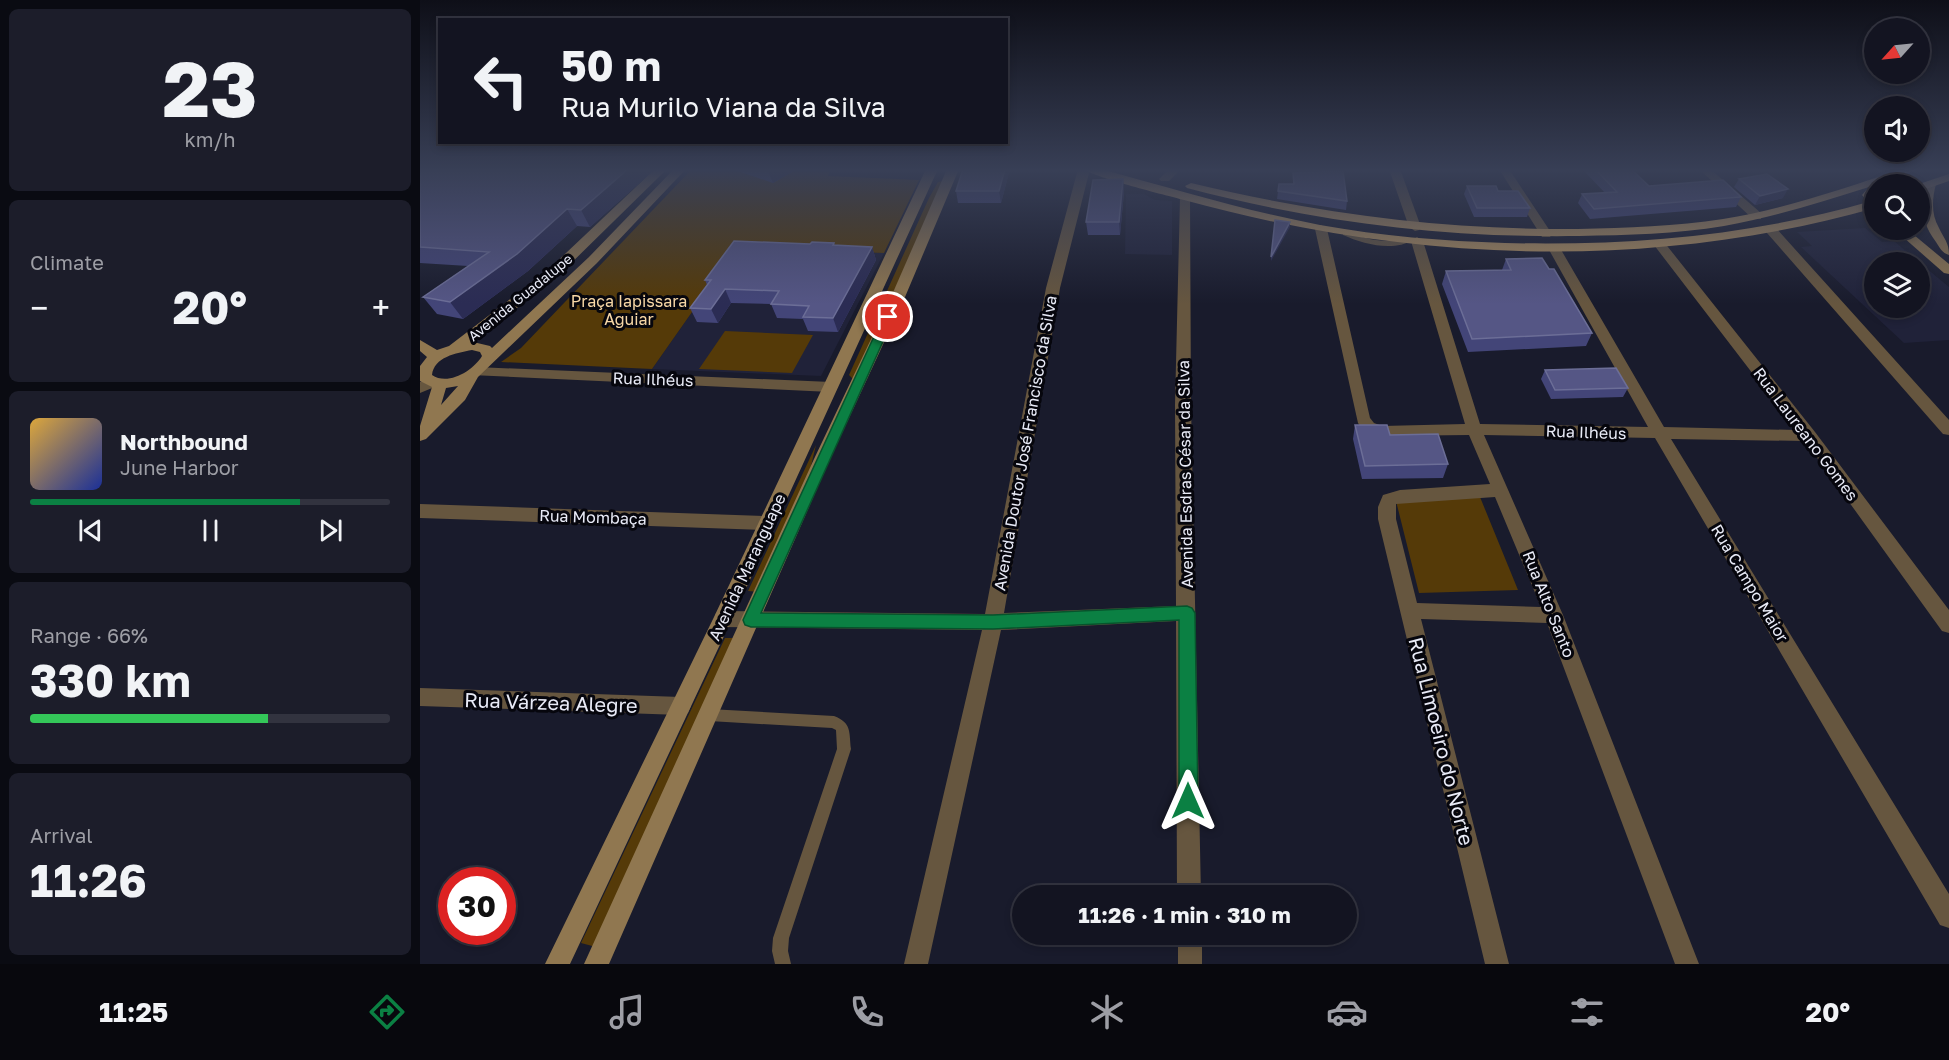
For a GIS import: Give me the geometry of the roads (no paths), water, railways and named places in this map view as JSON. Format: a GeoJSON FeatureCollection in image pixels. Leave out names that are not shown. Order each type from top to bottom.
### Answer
{"type":"FeatureCollection","features":[{"type":"Feature","properties":{"kind":"main road","name":"Avenida Guadalupe"},"geometry":{"type":"LineString","coordinates":[[454,349],[553,273],[615,214]]}},
{"type":"Feature","properties":{"kind":"main road","name":"Avenida Guadalupe"},"geometry":{"type":"LineString","coordinates":[[424,431],[460,396],[479,369],[593,260],[636,214]]}},
{"type":"Feature","properties":{"kind":"main road","name":"Avenida Maranguape"},"geometry":{"type":"LineString","coordinates":[[557,964],[723,620],[766,523],[912,214]]}},
{"type":"Feature","properties":{"kind":"main road","name":"Avenida Maranguape"},"geometry":{"type":"LineString","coordinates":[[596,964],[933,214]]}},
{"type":"Feature","properties":{"kind":"main road"},"geometry":{"type":"LineString","coordinates":[[1258,214],[1346,233],[1660,245],[1771,230],[1835,214]]}},
{"type":"Feature","properties":{"kind":"main road"},"geometry":{"type":"LineString","coordinates":[[1314,214],[1414,236]]}},
{"type":"Feature","properties":{"kind":"main road"},"geometry":{"type":"LineString","coordinates":[[1550,241],[1765,214]]}},
{"type":"Feature","properties":{"kind":"main road"},"geometry":{"type":"LineString","coordinates":[[1930,221],[1949,251]]}},
{"type":"Feature","properties":{"kind":"main road"},"geometry":{"type":"LineString","coordinates":[[1913,240],[1949,270]]}},
{"type":"Feature","properties":{"kind":"main road"},"geometry":{"type":"LineString","coordinates":[[1916,243],[1949,264]]}},
{"type":"Feature","properties":{"kind":"main road"},"geometry":{"type":"LineString","coordinates":[[420,344],[428,365],[424,377],[431,385],[459,380],[479,369],[488,352],[472,346],[454,349],[428,365]]}},
{"type":"Feature","properties":{"kind":"main road","name":"Avenida Guadalupe"},"geometry":{"type":"LineString","coordinates":[[424,431],[431,385]]}},
{"type":"Feature","properties":{"kind":"main road"},"geometry":{"type":"LineString","coordinates":[[822,459],[821,439],[840,394],[838,389],[831,387]]}},
{"type":"Feature","properties":{"kind":"street","name":"Avenida Doutor José Francisco da Silva"},"geometry":{"type":"LineString","coordinates":[[916,964],[993,622],[1053,288],[1072,214]]}},
{"type":"Feature","properties":{"kind":"street","name":"Avenida Esdras César da Silva"},"geometry":{"type":"LineString","coordinates":[[1186,214],[1183,405],[1189,885]]}},
{"type":"Feature","properties":{"kind":"street","name":"Rua Alto Santo"},"geometry":{"type":"LineString","coordinates":[[1407,214],[1474,429],[1502,489],[1554,615],[1687,964]]}},
{"type":"Feature","properties":{"kind":"street","name":"Rua Campo Maior"},"geometry":{"type":"LineString","coordinates":[[1533,214],[1660,434],[1949,916]]}},
{"type":"Feature","properties":{"kind":"street","name":"Rua Ilhéus"},"geometry":{"type":"LineString","coordinates":[[1321,229],[1365,424],[1372,429],[1382,431],[1474,429],[1809,436]]}},
{"type":"Feature","properties":{"kind":"street"},"geometry":{"type":"LineString","coordinates":[[1771,230],[1949,430]]}},
{"type":"Feature","properties":{"kind":"street","name":"Rua Laureano Gomes"},"geometry":{"type":"LineString","coordinates":[[1660,245],[1809,436],[1949,625]]}},
{"type":"Feature","properties":{"kind":"street","name":"Rua Ilhéus"},"geometry":{"type":"LineString","coordinates":[[479,369],[831,387]]}},
{"type":"Feature","properties":{"kind":"street","name":"Rua Limoeiro do Norte"},"geometry":{"type":"LineString","coordinates":[[1497,964],[1387,519],[1387,503],[1400,496],[1502,489]]}},
{"type":"Feature","properties":{"kind":"street","name":"Rua Mombaça"},"geometry":{"type":"LineString","coordinates":[[420,511],[766,523]]}},
{"type":"Feature","properties":{"kind":"street"},"geometry":{"type":"LineString","coordinates":[[1410,610],[1554,615]]}},
{"type":"Feature","properties":{"kind":"street"},"geometry":{"type":"LineString","coordinates":[[723,620],[993,622],[1187,613]]}},
{"type":"Feature","properties":{"kind":"street","name":"Rua Várzea Alegre"},"geometry":{"type":"LineString","coordinates":[[420,698],[681,706]]}},
{"type":"Feature","properties":{"kind":"street"},"geometry":{"type":"LineString","coordinates":[[1190,945],[1190,964]]}},
{"type":"Feature","properties":{"kind":"lane"},"geometry":{"type":"LineString","coordinates":[[709,715],[834,722],[842,728],[844,749],[782,938],[780,951],[783,964]]}},
{"type":"Feature","properties":{"kind":"park label","name":"Praça Iapissara Aguiar"},"geometry":{"type":"Point","coordinates":[629,310]}}]}
